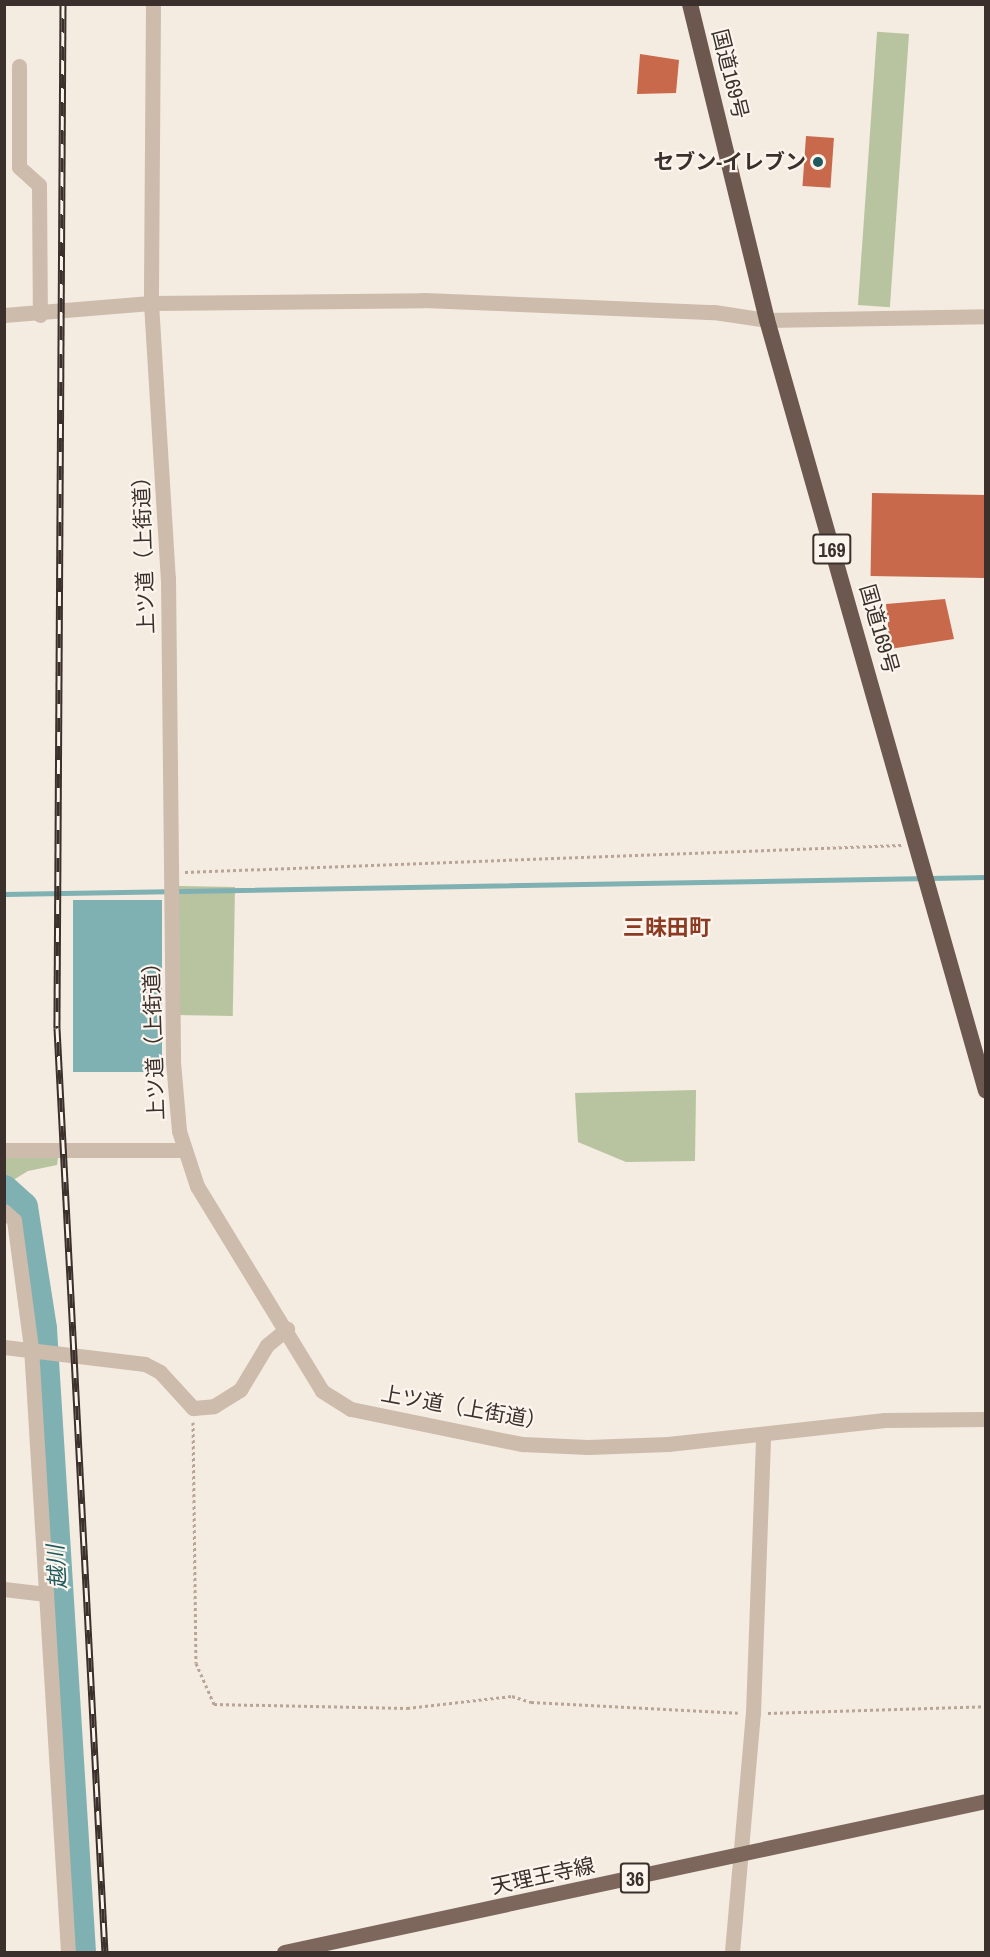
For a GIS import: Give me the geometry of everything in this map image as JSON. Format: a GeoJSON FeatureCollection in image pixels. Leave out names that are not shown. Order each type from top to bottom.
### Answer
{"type":"FeatureCollection","features":[{"type":"Feature","properties":{"kind":"highway","name":"国道169号"},"geometry":{"type":"LineString","coordinates":[[690,4],[767,320],[918,844],[986,1091]]}},
{"type":"Feature","properties":{"kind":"main road","name":"天理王寺線"},"geometry":{"type":"LineString","coordinates":[[284,1953],[986,1802]]}},
{"type":"Feature","properties":{"kind":"street","name":"上ツ道（上街道）"},"geometry":{"type":"LineString","coordinates":[[153,4],[152,303],[168,578],[172,1062],[183,1150],[197,1186],[322,1391],[351,1409],[422,1426],[522,1443],[588,1447],[763,1435],[885,1420],[986,1419]]}},
{"type":"Feature","properties":{"kind":"street"},"geometry":{"type":"LineString","coordinates":[[19,66],[19,167],[39,185],[40,315]]}},
{"type":"Feature","properties":{"kind":"street"},"geometry":{"type":"LineString","coordinates":[[4,315],[40,315],[152,303],[435,300],[735,314],[767,320],[986,316]]}},
{"type":"Feature","properties":{"kind":"street"},"geometry":{"type":"LineString","coordinates":[[4,1150],[183,1150]]}},
{"type":"Feature","properties":{"kind":"street"},"geometry":{"type":"LineString","coordinates":[[4,1211],[14,1220],[30,1347],[68,1953]]}},
{"type":"Feature","properties":{"kind":"street"},"geometry":{"type":"LineString","coordinates":[[4,1347],[30,1347],[145,1364],[160,1371],[193,1407],[230,1400],[267,1345],[286,1329]]}},
{"type":"Feature","properties":{"kind":"street"},"geometry":{"type":"LineString","coordinates":[[732,1953],[738,1857],[753,1713],[763,1435]]}},
{"type":"Feature","properties":{"kind":"street"},"geometry":{"type":"LineString","coordinates":[[4,1590],[46,1594]]}},
{"type":"Feature","properties":{"kind":"path"},"geometry":{"type":"LineString","coordinates":[[170,873],[918,844]]}},
{"type":"Feature","properties":{"kind":"path"},"geometry":{"type":"LineString","coordinates":[[193,1407],[196,1663],[214,1704],[408,1708],[512,1696],[674,1713],[986,1706]]}},
{"type":"Feature","properties":{"kind":"green space"},"geometry":{"type":"Polygon","coordinates":[[[877,32],[909,34],[890,307],[858,305],[877,32]]]}},
{"type":"Feature","properties":{"kind":"green space"},"geometry":{"type":"Polygon","coordinates":[[[179,886],[235,887],[233,1016],[177,1015],[179,886]]]}},
{"type":"Feature","properties":{"kind":"green space"},"geometry":{"type":"Polygon","coordinates":[[[696,1090],[695,1161],[626,1162],[578,1142],[575,1093],[696,1090]]]}},
{"type":"Feature","properties":{"kind":"green space"},"geometry":{"type":"Polygon","coordinates":[[[5,1151],[59,1151],[57,1165],[28,1171],[5,1185],[5,1151]]]}},
{"type":"Feature","properties":{"kind":"water"},"geometry":{"type":"Polygon","coordinates":[[[73,900],[162,900],[162,1072],[73,1072],[73,900]]]}},
{"type":"Feature","properties":{"kind":"building"},"geometry":{"type":"Polygon","coordinates":[[[640,54],[679,60],[676,93],[637,94],[640,54]]]}},
{"type":"Feature","properties":{"kind":"building","name":"セブン-イレブン"},"geometry":{"type":"Polygon","coordinates":[[[806,136],[834,138],[830,188],[803,186],[806,136]]]}},
{"type":"Feature","properties":{"kind":"building"},"geometry":{"type":"Polygon","coordinates":[[[872,493],[986,495],[985,578],[871,576],[872,493]]]}},
{"type":"Feature","properties":{"kind":"building"},"geometry":{"type":"Polygon","coordinates":[[[945,599],[954,639],[890,649],[886,604],[945,599]]]}},
{"type":"Feature","properties":{"kind":"waterway"},"geometry":{"type":"LineString","coordinates":[[4,894],[986,877]]}},
{"type":"Feature","properties":{"kind":"waterway","name":"越川"},"geometry":{"type":"LineString","coordinates":[[4,1190],[23,1207],[42,1329],[81,1952]]}},
{"type":"Feature","properties":{"kind":"railway"},"geometry":{"type":"LineString","coordinates":[[63,4],[57,1028],[105,1952]]}},
{"type":"Feature","properties":{"kind":"place","name":"セブン-イレブン"},"geometry":{"type":"Point","coordinates":[818,162]}},
{"type":"Feature","properties":{"kind":"district","name":"三昧田町"},"geometry":{"type":"Point","coordinates":[667,928]}}]}
